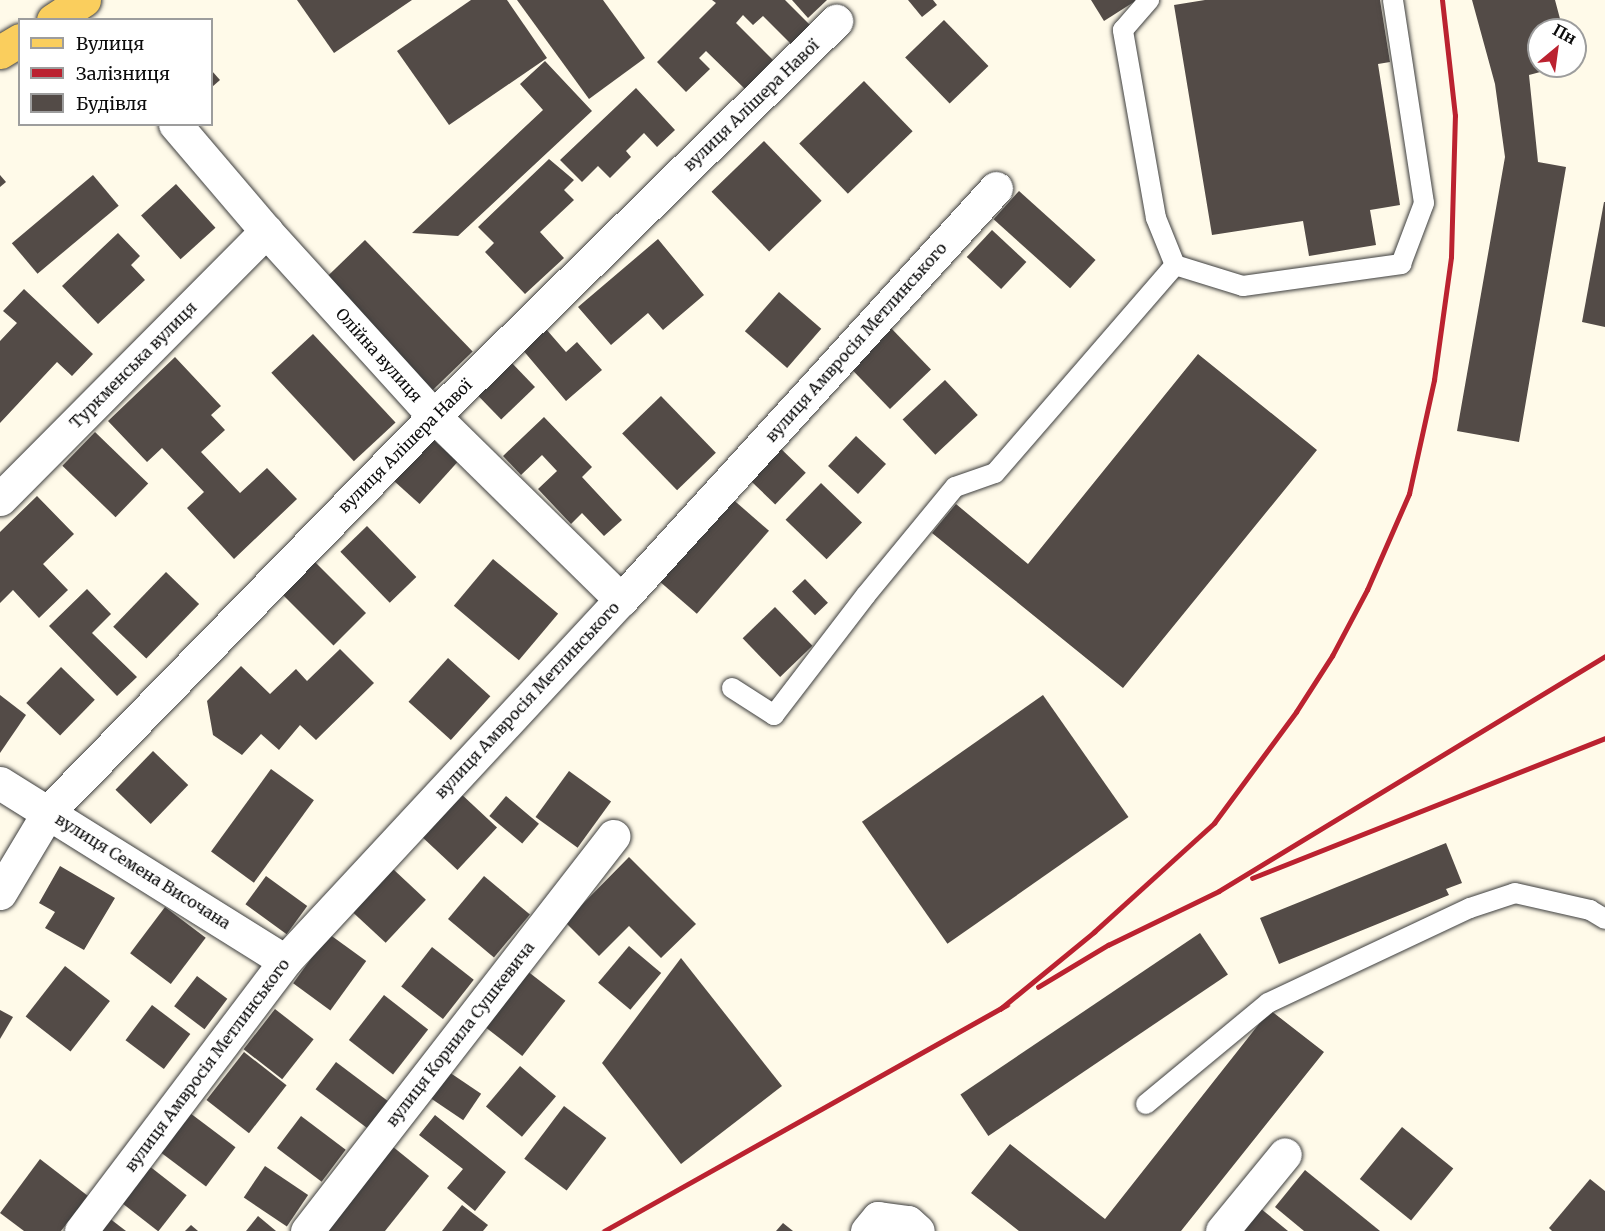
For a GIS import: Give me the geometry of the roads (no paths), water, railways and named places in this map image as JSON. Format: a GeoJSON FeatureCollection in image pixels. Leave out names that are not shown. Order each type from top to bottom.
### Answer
{"type":"FeatureCollection","features":[{"type":"Feature","properties":{"kind":"main road"},"geometry":{"type":"LineString","coordinates":[[0,52],[18,41]]}},
{"type":"Feature","properties":{"kind":"street","name":"вулиця Алішера Навої"},"geometry":{"type":"LineString","coordinates":[[0,893],[49,811],[434,416],[836,21]]}},
{"type":"Feature","properties":{"kind":"street","name":"Олійна вулиця"},"geometry":{"type":"LineString","coordinates":[[177,126],[266,231],[434,416],[621,600]]}},
{"type":"Feature","properties":{"kind":"street","name":"вулиця Амвросія Метлинського"},"geometry":{"type":"LineString","coordinates":[[81,1231],[285,961],[621,600],[996,188]]}},
{"type":"Feature","properties":{"kind":"street","name":"Туркменська вулиця"},"geometry":{"type":"LineString","coordinates":[[0,499],[266,231]]}},
{"type":"Feature","properties":{"kind":"street","name":"вулиця Семена Височана"},"geometry":{"type":"LineString","coordinates":[[0,783],[49,811],[285,961]]}},
{"type":"Feature","properties":{"kind":"street","name":"вулиця Корнила Сушкевича"},"geometry":{"type":"LineString","coordinates":[[307,1231],[613,836]]}},
{"type":"Feature","properties":{"kind":"street"},"geometry":{"type":"LineString","coordinates":[[1222,1231],[1285,1154]]}},
{"type":"Feature","properties":{"kind":"street"},"geometry":{"type":"LineString","coordinates":[[873,1225],[908,1222],[918,1231]]}},
{"type":"Feature","properties":{"kind":"lane"},"geometry":{"type":"LineString","coordinates":[[1149,0],[1123,30],[1156,218],[1175,265]]}},
{"type":"Feature","properties":{"kind":"lane"},"geometry":{"type":"LineString","coordinates":[[1175,265],[1243,286],[1401,264],[1424,203],[1393,0]]}},
{"type":"Feature","properties":{"kind":"lane"},"geometry":{"type":"LineString","coordinates":[[732,688],[774,716],[866,595],[955,487],[995,473],[1175,265]]}},
{"type":"Feature","properties":{"kind":"lane"},"geometry":{"type":"LineString","coordinates":[[1146,1104],[1268,1003],[1470,908],[1515,893],[1590,910],[1605,919]]}},
{"type":"Feature","properties":{"kind":"railway"},"geometry":{"type":"LineString","coordinates":[[1000,1009],[1094,932],[1214,823],[1296,712],[1332,656],[1367,590],[1409,494],[1434,380],[1451,257],[1455,116],[1442,0]]}},
{"type":"Feature","properties":{"kind":"railway"},"geometry":{"type":"LineString","coordinates":[[1038,987],[1108,945],[1219,891],[1605,656]]}},
{"type":"Feature","properties":{"kind":"railway"},"geometry":{"type":"LineString","coordinates":[[1252,878],[1605,738]]}},
{"type":"Feature","properties":{"kind":"railway"},"geometry":{"type":"LineString","coordinates":[[604,1231],[1007,1005]]}}]}
